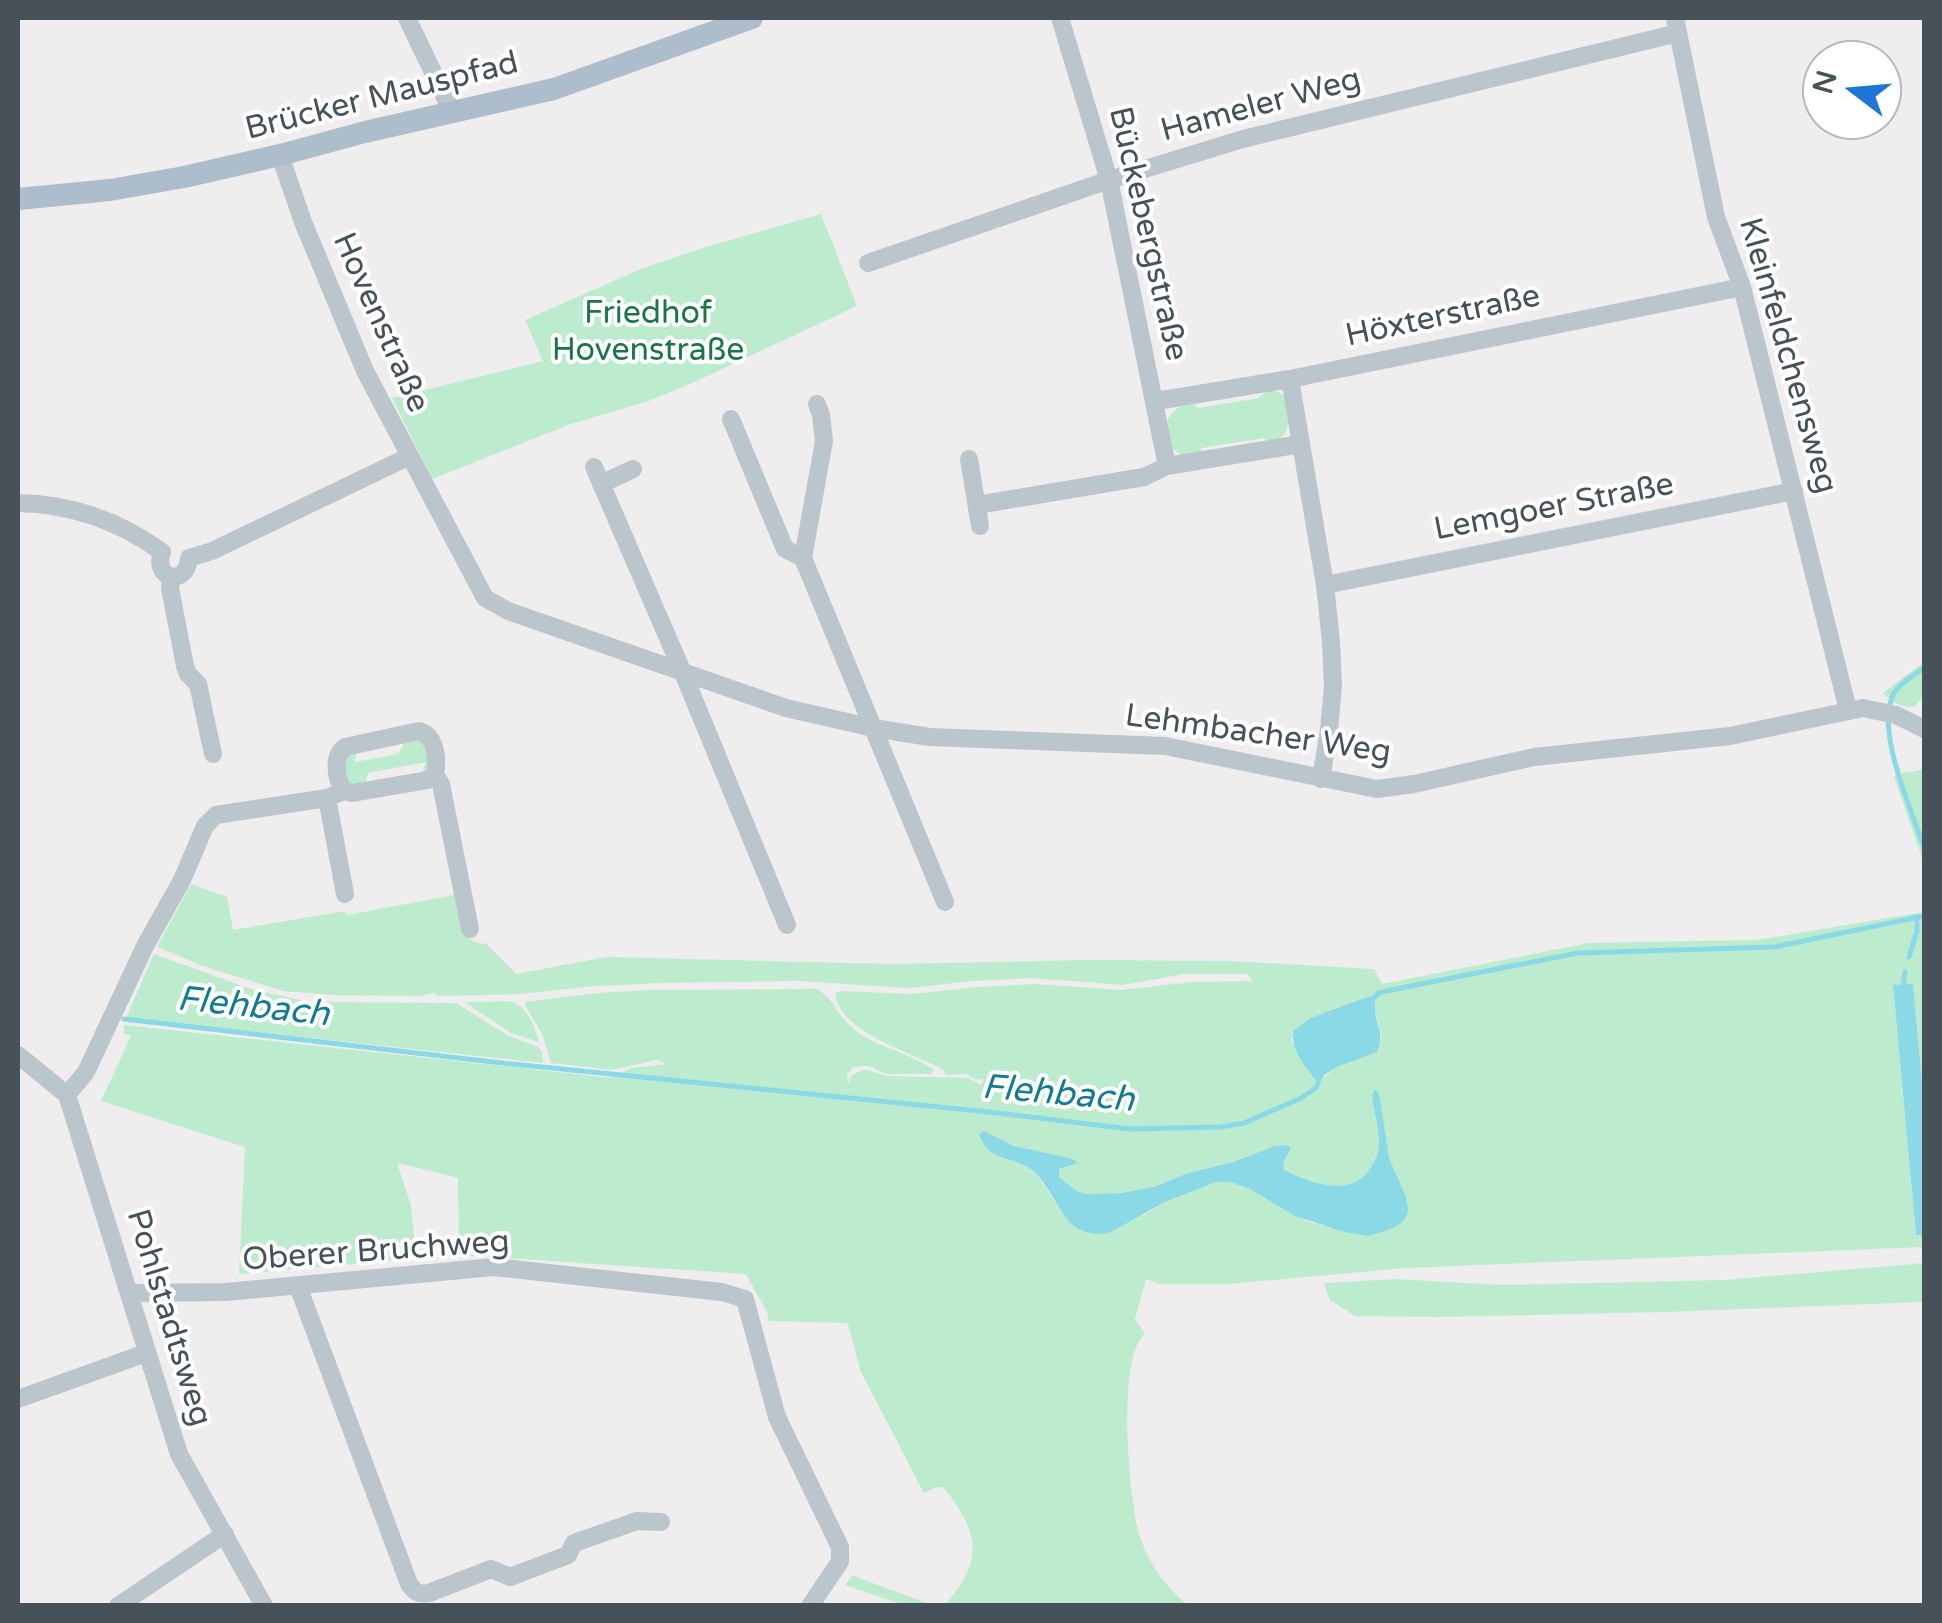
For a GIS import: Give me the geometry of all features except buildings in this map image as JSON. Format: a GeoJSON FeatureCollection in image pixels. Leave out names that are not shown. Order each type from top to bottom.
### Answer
{"type":"FeatureCollection","features":[{"type":"Feature","properties":{"kind":"main road","name":"Brücker Mauspfad"},"geometry":{"type":"LineString","coordinates":[[18,199],[151,183],[580,82],[752,18]]}},
{"type":"Feature","properties":{"kind":"street"},"geometry":{"type":"LineString","coordinates":[[407,18],[452,112]]}},
{"type":"Feature","properties":{"kind":"street","name":"Bückebergstraße"},"geometry":{"type":"LineString","coordinates":[[1060,18],[1110,180],[1167,466]]}},
{"type":"Feature","properties":{"kind":"street","name":"Hameler Weg"},"geometry":{"type":"LineString","coordinates":[[868,263],[1243,139],[1676,25]]}},
{"type":"Feature","properties":{"kind":"street","name":"Kleinfeldchensweg"},"geometry":{"type":"LineString","coordinates":[[1676,25],[1716,217],[1742,287],[1848,710]]}},
{"type":"Feature","properties":{"kind":"street","name":"Hovenstraße"},"geometry":{"type":"LineString","coordinates":[[171,576],[185,573],[189,558],[212,551],[408,457],[359,357],[280,155]]}},
{"type":"Feature","properties":{"kind":"street","name":"Höxterstraße"},"geometry":{"type":"LineString","coordinates":[[1156,401],[1290,379],[1742,287]]}},
{"type":"Feature","properties":{"kind":"street"},"geometry":{"type":"LineString","coordinates":[[1290,379],[1325,585],[1332,686],[1321,779]]}},
{"type":"Feature","properties":{"kind":"street"},"geometry":{"type":"LineString","coordinates":[[817,404],[824,442],[803,558],[944,902]]}},
{"type":"Feature","properties":{"kind":"street"},"geometry":{"type":"LineString","coordinates":[[731,419],[785,549],[803,558]]}},
{"type":"Feature","properties":{"kind":"street"},"geometry":{"type":"LineString","coordinates":[[976,505],[1144,477],[1167,466],[1302,444]]}},
{"type":"Feature","properties":{"kind":"street","name":"Lehmbacher Weg"},"geometry":{"type":"LineString","coordinates":[[408,457],[485,598],[508,611],[782,707],[873,728],[930,738],[1165,746],[1377,789],[1534,756],[1730,736],[1863,708],[1890,713],[1924,729]]}},
{"type":"Feature","properties":{"kind":"street"},"geometry":{"type":"LineString","coordinates":[[969,459],[980,526]]}},
{"type":"Feature","properties":{"kind":"street"},"geometry":{"type":"LineString","coordinates":[[632,469],[597,475],[787,924]]}},
{"type":"Feature","properties":{"kind":"street","name":"Lemgoer Straße"},"geometry":{"type":"LineString","coordinates":[[1325,585],[1794,491]]}},
{"type":"Feature","properties":{"kind":"street"},"geometry":{"type":"LineString","coordinates":[[18,503],[88,513],[138,535],[162,552]]}},
{"type":"Feature","properties":{"kind":"street"},"geometry":{"type":"LineString","coordinates":[[189,558],[179,547],[168,547],[159,558],[163,572],[171,576],[185,666],[198,684],[214,754]]}},
{"type":"Feature","properties":{"kind":"street"},"geometry":{"type":"LineString","coordinates":[[345,894],[336,795],[340,784],[338,752],[345,747],[427,733],[432,740],[435,774],[442,784],[470,929]]}},
{"type":"Feature","properties":{"kind":"street"},"geometry":{"type":"LineString","coordinates":[[18,1055],[67,1095],[86,1072],[205,826],[216,815],[428,780],[435,774]]}},
{"type":"Feature","properties":{"kind":"street","name":"Pohlstadtsweg"},"geometry":{"type":"LineString","coordinates":[[67,1095],[179,1454],[264,1606]]}},
{"type":"Feature","properties":{"kind":"street","name":"Oberer Bruchweg"},"geometry":{"type":"LineString","coordinates":[[129,1293],[226,1292],[494,1267],[722,1292],[745,1299],[777,1417],[840,1548],[838,1566],[810,1606]]}},
{"type":"Feature","properties":{"kind":"street"},"geometry":{"type":"LineString","coordinates":[[298,1286],[409,1584],[416,1592],[430,1592],[491,1569],[510,1577],[568,1555],[574,1544],[638,1521],[661,1522]]}},
{"type":"Feature","properties":{"kind":"street"},"geometry":{"type":"LineString","coordinates":[[18,1399],[146,1353]]}},
{"type":"Feature","properties":{"kind":"street"},"geometry":{"type":"LineString","coordinates":[[118,1606],[225,1534]]}},
{"type":"Feature","properties":{"kind":"green space","name":"Friedhof Hovenstraße"},"geometry":{"type":"Polygon","coordinates":[[[821,214],[857,306],[649,401],[571,424],[432,479],[392,398],[543,361],[525,320],[641,269],[821,214]]]}},
{"type":"Feature","properties":{"kind":"green space"},"geometry":{"type":"Polygon","coordinates":[[[1268,390],[1286,398],[1288,425],[1278,439],[1202,448],[1198,456],[1181,455],[1168,441],[1169,417],[1182,406],[1192,403],[1198,408],[1258,398],[1268,390]]]}},
{"type":"Feature","properties":{"kind":"green space"},"geometry":{"type":"Polygon","coordinates":[[[1924,662],[1924,695],[1914,707],[1897,704],[1883,693],[1924,662]]]}},
{"type":"Feature","properties":{"kind":"green space"},"geometry":{"type":"Polygon","coordinates":[[[407,738],[426,742],[429,770],[421,775],[426,762],[368,773],[365,786],[346,783],[344,758],[357,749],[355,762],[398,754],[407,738]]]}},
{"type":"Feature","properties":{"kind":"green space"},"geometry":{"type":"Polygon","coordinates":[[[1924,768],[1924,864],[1894,776],[1924,768]]]}},
{"type":"Feature","properties":{"kind":"green space"},"geometry":{"type":"Polygon","coordinates":[[[191,884],[227,897],[233,930],[345,911],[347,915],[459,894],[468,937],[486,944],[516,974],[606,957],[893,964],[1232,961],[1374,969],[1382,984],[1588,943],[1757,940],[1924,912],[1924,1104],[1913,985],[1893,986],[1916,1235],[1924,1235],[1924,1247],[1406,1268],[1229,1284],[1160,1284],[1146,1279],[1135,1319],[1145,1334],[1136,1347],[1128,1398],[1132,1494],[1148,1557],[1165,1583],[1187,1605],[950,1606],[946,1604],[959,1588],[972,1559],[973,1546],[965,1519],[944,1488],[924,1493],[860,1370],[848,1323],[769,1321],[746,1274],[459,1255],[458,1178],[397,1163],[411,1205],[416,1258],[239,1274],[245,1147],[101,1101],[131,1036],[124,1033],[124,1025],[613,1078],[631,1068],[667,1064],[656,1060],[612,1070],[551,1063],[542,1034],[525,1002],[654,990],[816,989],[857,1032],[934,1070],[931,1074],[886,1074],[868,1066],[853,1067],[847,1075],[848,1084],[852,1075],[865,1069],[886,1076],[968,1078],[981,1085],[984,1079],[976,1080],[966,1074],[946,1075],[932,1064],[874,1037],[848,1018],[835,993],[911,994],[1035,984],[1122,990],[1192,982],[1252,981],[1248,974],[1184,974],[1123,985],[1031,978],[911,988],[798,981],[595,986],[520,994],[333,995],[283,991],[157,947],[191,884]],[[1377,995],[1291,1039],[1313,1079],[1377,1052],[1381,1034],[1373,1002],[1377,995]],[[1379,1093],[1372,1096],[1379,1138],[1376,1156],[1363,1177],[1342,1185],[1305,1180],[1283,1170],[1289,1153],[1287,1145],[1185,1174],[1154,1187],[1086,1194],[1059,1177],[1058,1169],[1075,1164],[1017,1147],[984,1131],[979,1134],[1032,1171],[1061,1212],[1085,1231],[1144,1215],[1165,1202],[1216,1182],[1230,1182],[1309,1222],[1369,1236],[1388,1230],[1406,1197],[1388,1158],[1379,1093]]]}},
{"type":"Feature","properties":{"kind":"green space"},"geometry":{"type":"Polygon","coordinates":[[[154,954],[248,988],[309,1002],[456,1003],[507,1035],[538,1047],[543,1063],[126,1018],[154,954]]]}},
{"type":"Feature","properties":{"kind":"green space"},"geometry":{"type":"Polygon","coordinates":[[[505,1001],[523,1009],[539,1042],[511,1033],[464,1002],[505,1001]]]}},
{"type":"Feature","properties":{"kind":"green space"},"geometry":{"type":"Polygon","coordinates":[[[1924,1263],[1924,1302],[1666,1312],[1355,1316],[1330,1300],[1324,1283],[1396,1279],[1503,1285],[1725,1280],[1924,1263]]]}},
{"type":"Feature","properties":{"kind":"green space"},"geometry":{"type":"Polygon","coordinates":[[[852,1576],[932,1605],[904,1605],[845,1585],[852,1576]]]}},
{"type":"Feature","properties":{"kind":"water"},"geometry":{"type":"Polygon","coordinates":[[[1913,984],[1924,1104],[1924,1235],[1916,1235],[1893,985],[1913,984]]]}},
{"type":"Feature","properties":{"kind":"water"},"geometry":{"type":"Polygon","coordinates":[[[1378,993],[1377,1052],[1314,1079],[1296,1050],[1294,1030],[1311,1018],[1378,993]]]}},
{"type":"Feature","properties":{"kind":"water"},"geometry":{"type":"Polygon","coordinates":[[[1375,1089],[1379,1093],[1389,1158],[1408,1208],[1400,1224],[1369,1236],[1295,1216],[1250,1189],[1230,1182],[1216,1182],[1165,1202],[1109,1233],[1092,1233],[1070,1222],[1029,1168],[994,1154],[979,1134],[984,1131],[1014,1146],[1073,1159],[1077,1163],[1059,1169],[1059,1177],[1086,1194],[1154,1187],[1185,1174],[1287,1145],[1291,1148],[1283,1163],[1284,1170],[1306,1180],[1342,1185],[1363,1177],[1378,1153],[1372,1096],[1375,1089]]]}},
{"type":"Feature","properties":{"kind":"waterway","name":"Flehbach"},"geometry":{"type":"LineString","coordinates":[[1924,668],[1894,693],[1889,708],[1897,770],[1924,848]]}},
{"type":"Feature","properties":{"kind":"waterway","name":"Flehbach"},"geometry":{"type":"LineString","coordinates":[[1376,996],[1578,953],[1774,947],[1924,916]]}},
{"type":"Feature","properties":{"kind":"waterway"},"geometry":{"type":"LineString","coordinates":[[1909,957],[1917,917]]}},
{"type":"Feature","properties":{"kind":"waterway"},"geometry":{"type":"LineString","coordinates":[[1903,985],[1905,972]]}},
{"type":"Feature","properties":{"kind":"waterway","name":"Flehbach"},"geometry":{"type":"LineString","coordinates":[[124,1019],[1130,1129],[1244,1123],[1299,1099],[1316,1088],[1321,1074]]}}]}
